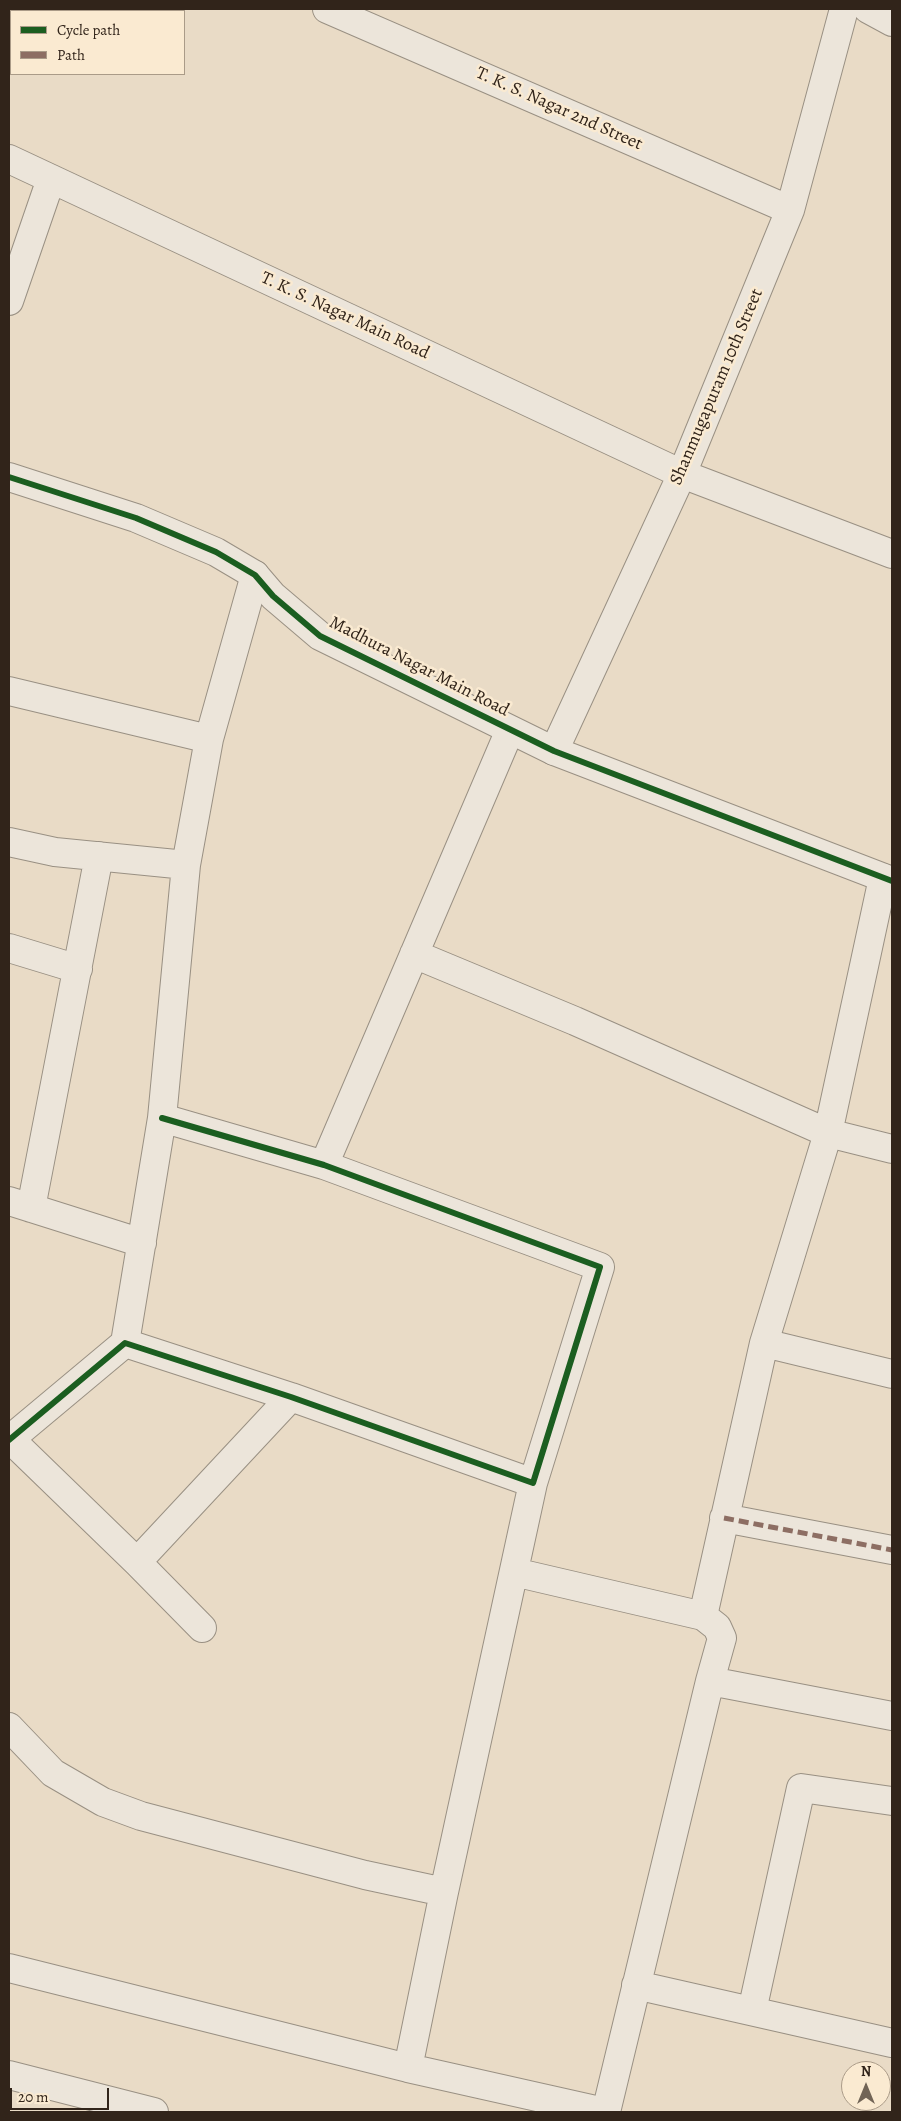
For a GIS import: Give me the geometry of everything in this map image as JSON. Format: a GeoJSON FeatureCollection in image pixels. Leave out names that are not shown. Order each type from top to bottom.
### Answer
{"type":"FeatureCollection","features":[{"type":"Feature","properties":{"kind":"street","name":"T. K. S. Nagar 2nd Street"},"geometry":{"type":"LineString","coordinates":[[327,9],[790,210]]}},
{"type":"Feature","properties":{"kind":"street","name":"Shanmugapuram 10th Street"},"geometry":{"type":"LineString","coordinates":[[554,751],[682,474],[790,210],[844,9]]}},
{"type":"Feature","properties":{"kind":"street"},"geometry":{"type":"LineString","coordinates":[[868,9],[892,22]]}},
{"type":"Feature","properties":{"kind":"street","name":"T. K. S. Nagar Main Road"},"geometry":{"type":"LineString","coordinates":[[9,159],[682,474],[892,554]]}},
{"type":"Feature","properties":{"kind":"street"},"geometry":{"type":"LineString","coordinates":[[9,301],[51,179]]}},
{"type":"Feature","properties":{"kind":"street","name":"Madhura Nagar Main Road"},"geometry":{"type":"LineString","coordinates":[[9,477],[136,518],[216,552],[255,575],[273,596],[320,636],[554,751],[888,880]]}},
{"type":"Feature","properties":{"kind":"street"},"geometry":{"type":"LineString","coordinates":[[202,1628],[137,1562],[9,1439],[125,1343],[162,1118],[186,865],[209,739],[255,575]]}},
{"type":"Feature","properties":{"kind":"street"},"geometry":{"type":"LineString","coordinates":[[9,690],[209,739]]}},
{"type":"Feature","properties":{"kind":"street"},"geometry":{"type":"LineString","coordinates":[[324,1166],[510,730]]}},
{"type":"Feature","properties":{"kind":"street"},"geometry":{"type":"LineString","coordinates":[[9,842],[55,852],[186,865]]}},
{"type":"Feature","properties":{"kind":"street"},"geometry":{"type":"LineString","coordinates":[[99,856],[78,969],[20,1204],[142,1243]]}},
{"type":"Feature","properties":{"kind":"street"},"geometry":{"type":"LineString","coordinates":[[703,1616],[764,1343],[828,1133],[888,880]]}},
{"type":"Feature","properties":{"kind":"street"},"geometry":{"type":"LineString","coordinates":[[9,948],[78,969]]}},
{"type":"Feature","properties":{"kind":"street"},"geometry":{"type":"LineString","coordinates":[[414,954],[575,1021],[828,1133],[892,1149]]}},
{"type":"Feature","properties":{"kind":"street"},"geometry":{"type":"LineString","coordinates":[[162,1118],[324,1166],[600,1267],[533,1483],[444,1892],[408,2068]]}},
{"type":"Feature","properties":{"kind":"street"},"geometry":{"type":"LineString","coordinates":[[125,1343],[291,1397],[533,1483]]}},
{"type":"Feature","properties":{"kind":"street"},"geometry":{"type":"LineString","coordinates":[[764,1343],[892,1374]]}},
{"type":"Feature","properties":{"kind":"street"},"geometry":{"type":"LineString","coordinates":[[137,1562],[291,1397]]}},
{"type":"Feature","properties":{"kind":"street"},"geometry":{"type":"LineString","coordinates":[[724,1518],[892,1550]]}},
{"type":"Feature","properties":{"kind":"street"},"geometry":{"type":"LineString","coordinates":[[9,1968],[408,2068],[605,2112],[722,1638],[717,1627],[703,1616],[514,1572]]}},
{"type":"Feature","properties":{"kind":"street"},"geometry":{"type":"LineString","coordinates":[[710,1682],[892,1716]]}},
{"type":"Feature","properties":{"kind":"street"},"geometry":{"type":"LineString","coordinates":[[9,1727],[53,1773],[111,1804],[169,1823],[365,1875],[444,1892]]}},
{"type":"Feature","properties":{"kind":"street"},"geometry":{"type":"LineString","coordinates":[[752,2011],[801,1788],[892,1801]]}},
{"type":"Feature","properties":{"kind":"street"},"geometry":{"type":"LineString","coordinates":[[636,1985],[892,2042]]}},
{"type":"Feature","properties":{"kind":"street"},"geometry":{"type":"LineString","coordinates":[[9,2076],[154,2112]]}},
{"type":"Feature","properties":{"kind":"marked path"},"geometry":{"type":"LineString","coordinates":[[724,1518],[892,1550]]}},
{"type":"Feature","properties":{"kind":"cycle path"},"geometry":{"type":"LineString","coordinates":[[9,477],[136,518],[216,552],[255,575],[273,596],[320,636],[554,751],[892,881]]}},
{"type":"Feature","properties":{"kind":"cycle path"},"geometry":{"type":"LineString","coordinates":[[9,1440],[125,1343],[291,1397],[533,1483],[600,1267],[324,1165],[162,1118]]}}]}
